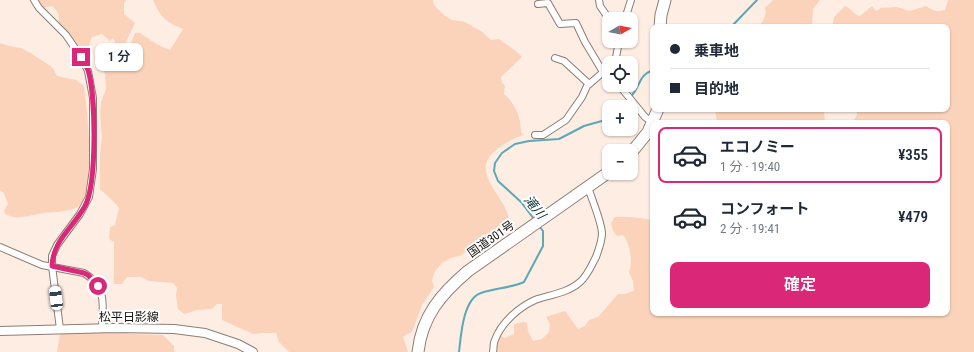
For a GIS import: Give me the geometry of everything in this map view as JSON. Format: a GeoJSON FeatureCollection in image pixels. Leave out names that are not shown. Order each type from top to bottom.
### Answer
{"type":"FeatureCollection","features":[{"type":"Feature","properties":{"kind":"highway"},"geometry":{"type":"LineString","coordinates":[[660,24],[665,0]]}},
{"type":"Feature","properties":{"kind":"highway"},"geometry":{"type":"LineString","coordinates":[[638,145],[650,126]]}},
{"type":"Feature","properties":{"kind":"highway","name":"国道301号"},"geometry":{"type":"LineString","coordinates":[[418,352],[420,335],[428,318],[437,301],[450,286],[602,177]]}},
{"type":"Feature","properties":{"kind":"street"},"geometry":{"type":"LineString","coordinates":[[34,0],[39,8],[66,35],[81,57],[88,71],[93,98],[93,169],[89,197],[80,214],[57,246],[52,256],[60,330]]}},
{"type":"Feature","properties":{"kind":"street"},"geometry":{"type":"LineString","coordinates":[[599,0],[600,6],[604,12]]}},
{"type":"Feature","properties":{"kind":"street"},"geometry":{"type":"LineString","coordinates":[[627,12],[631,0]]}},
{"type":"Feature","properties":{"kind":"street"},"geometry":{"type":"LineString","coordinates":[[538,4],[548,3],[560,24],[576,23],[585,42],[602,70]]}},
{"type":"Feature","properties":{"kind":"street"},"geometry":{"type":"LineString","coordinates":[[616,55],[618,48]]}},
{"type":"Feature","properties":{"kind":"street"},"geometry":{"type":"LineString","coordinates":[[555,58],[564,61],[589,84]]}},
{"type":"Feature","properties":{"kind":"street"},"geometry":{"type":"LineString","coordinates":[[535,135],[543,135],[566,120],[589,84],[602,73]]}},
{"type":"Feature","properties":{"kind":"street"},"geometry":{"type":"LineString","coordinates":[[623,92],[650,120]]}},
{"type":"Feature","properties":{"kind":"street"},"geometry":{"type":"LineString","coordinates":[[493,352],[494,341],[502,327],[519,310],[534,301],[565,290],[579,283],[589,273],[598,251],[602,238],[602,232],[600,221],[588,187]]}},
{"type":"Feature","properties":{"kind":"street"},"geometry":{"type":"LineString","coordinates":[[0,247],[42,265],[88,275],[98,286],[103,297],[102,328]]}},
{"type":"Feature","properties":{"kind":"street","name":"松平日影線"},"geometry":{"type":"LineString","coordinates":[[0,331],[102,328],[174,329],[205,333],[238,344],[253,352]]}},
{"type":"Feature","properties":{"kind":"shaded area"},"geometry":{"type":"Polygon","coordinates":[[[37,0],[126,0],[124,3],[124,14],[135,23],[123,48],[116,44],[113,38],[110,41],[102,34],[92,37],[87,50],[81,51],[58,24],[59,16],[56,10],[52,6],[43,8],[37,0]]]}},
{"type":"Feature","properties":{"kind":"shaded area"},"geometry":{"type":"Polygon","coordinates":[[[153,0],[433,0],[434,5],[444,15],[452,20],[465,22],[481,31],[491,40],[499,39],[522,57],[501,77],[505,86],[504,94],[517,111],[521,132],[524,135],[507,142],[496,150],[488,159],[486,164],[486,173],[489,181],[508,214],[509,222],[507,231],[501,238],[495,241],[478,239],[462,255],[451,258],[442,263],[435,271],[432,280],[434,287],[422,305],[412,332],[403,337],[408,352],[289,352],[279,342],[276,333],[253,334],[222,320],[222,304],[217,304],[212,309],[197,310],[184,314],[178,309],[176,296],[177,288],[173,283],[149,281],[141,277],[127,277],[122,284],[114,284],[114,242],[109,239],[110,227],[115,225],[119,208],[100,189],[100,153],[102,138],[100,113],[101,102],[106,89],[105,74],[102,67],[126,55],[135,33],[140,33],[158,45],[170,50],[183,29],[164,18],[153,0]]]}},
{"type":"Feature","properties":{"kind":"shaded area"},"geometry":{"type":"Polygon","coordinates":[[[773,0],[820,0],[813,9],[812,24],[760,24],[764,18],[765,8],[773,0]]]}},
{"type":"Feature","properties":{"kind":"shaded area"},"geometry":{"type":"Polygon","coordinates":[[[948,0],[974,0],[974,352],[491,352],[501,331],[501,336],[505,338],[514,334],[514,324],[524,322],[527,323],[528,331],[533,341],[542,339],[549,332],[550,324],[546,317],[565,311],[578,329],[585,326],[589,320],[598,317],[618,294],[634,291],[633,281],[629,272],[631,258],[629,247],[623,235],[617,236],[613,231],[611,223],[615,217],[650,220],[650,316],[950,316],[950,120],[854,120],[857,112],[950,112],[950,24],[833,24],[834,17],[845,6],[860,16],[872,6],[876,11],[881,8],[897,7],[910,11],[926,6],[935,11],[945,10],[948,0]]]}},
{"type":"Feature","properties":{"kind":"shaded area"},"geometry":{"type":"Polygon","coordinates":[[[0,43],[21,48],[52,67],[57,76],[76,80],[84,86],[89,149],[88,183],[85,197],[76,208],[67,211],[19,217],[5,214],[4,211],[8,204],[4,193],[0,190],[0,43]]]}},
{"type":"Feature","properties":{"kind":"shaded area"},"geometry":{"type":"Polygon","coordinates":[[[715,112],[824,112],[825,120],[717,120],[715,112]]]}},
{"type":"Feature","properties":{"kind":"shaded area"},"geometry":{"type":"Polygon","coordinates":[[[119,332],[163,335],[174,346],[174,352],[57,352],[60,333],[119,332]]]}},
{"type":"Feature","properties":{"kind":"waterway","name":"滝川"},"geometry":{"type":"LineString","coordinates":[[734,24],[757,0]]}},
{"type":"Feature","properties":{"kind":"waterway","name":"滝川"},"geometry":{"type":"LineString","coordinates":[[628,100],[642,78],[650,72]]}},
{"type":"Feature","properties":{"kind":"waterway","name":"滝川"},"geometry":{"type":"LineString","coordinates":[[534,219],[521,202],[498,181],[494,171],[495,163],[502,153],[515,144],[529,141],[559,139],[584,126],[602,121]]}},
{"type":"Feature","properties":{"kind":"waterway","name":"滝川"},"geometry":{"type":"LineString","coordinates":[[459,352],[464,318],[470,302],[475,297],[486,291],[514,286],[524,282],[543,246],[543,231],[539,226]]}},
{"type":"Feature","properties":{"kind":"route"},"geometry":{"type":"LineString","coordinates":[[81,57],[88,71],[93,98],[93,169],[91,185],[89,197],[85,206],[62,238],[52,256],[52,266],[84,273],[88,275],[98,286]]}}]}
